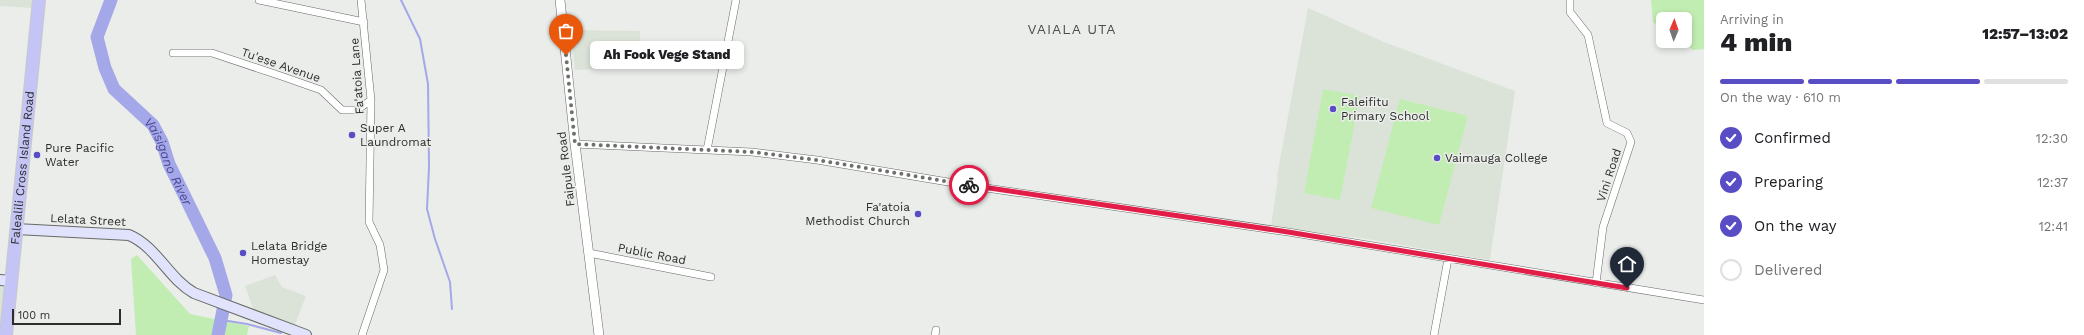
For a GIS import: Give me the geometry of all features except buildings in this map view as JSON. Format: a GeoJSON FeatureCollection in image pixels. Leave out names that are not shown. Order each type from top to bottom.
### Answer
{"type":"FeatureCollection","features":[{"type":"Feature","properties":{"kind":"main road","name":"Falealili Cross Island Road"},"geometry":{"type":"LineString","coordinates":[[6,335],[5,280],[16,229],[39,0]]}},
{"type":"Feature","properties":{"kind":"main road","name":"Lelata Street"},"geometry":{"type":"LineString","coordinates":[[16,229],[129,235],[140,240],[152,251],[182,286],[206,298],[306,335]]}},
{"type":"Feature","properties":{"kind":"street"},"geometry":{"type":"LineString","coordinates":[[259,0],[364,22]]}},
{"type":"Feature","properties":{"kind":"street","name":"Fa'atoia Lane"},"geometry":{"type":"LineString","coordinates":[[361,0],[371,100],[369,222],[380,245],[384,270],[362,335]]}},
{"type":"Feature","properties":{"kind":"street","name":"Faipule Road"},"geometry":{"type":"LineString","coordinates":[[560,0],[575,144],[599,335]]}},
{"type":"Feature","properties":{"kind":"street"},"geometry":{"type":"LineString","coordinates":[[707,150],[736,0]]}},
{"type":"Feature","properties":{"kind":"street","name":"Vini Road"},"geometry":{"type":"LineString","coordinates":[[1570,0],[1570,12],[1588,35],[1607,123],[1627,133],[1631,142],[1603,228],[1596,283]]}},
{"type":"Feature","properties":{"kind":"street","name":"Tu'ese Avenue"},"geometry":{"type":"LineString","coordinates":[[173,53],[212,53],[281,76],[321,90],[342,110],[357,110],[371,100]]}},
{"type":"Feature","properties":{"kind":"street"},"geometry":{"type":"LineString","coordinates":[[575,144],[752,152],[817,160],[966,185],[1288,232],[1448,260],[1704,300]]}},
{"type":"Feature","properties":{"kind":"street","name":"Public Road"},"geometry":{"type":"LineString","coordinates":[[589,253],[711,277]]}},
{"type":"Feature","properties":{"kind":"street"},"geometry":{"type":"LineString","coordinates":[[1434,335],[1448,260]]}},
{"type":"Feature","properties":{"kind":"shaded area"},"geometry":{"type":"Polygon","coordinates":[[[0,0],[33,0],[32,8],[0,6],[0,0]]]}},
{"type":"Feature","properties":{"kind":"shaded area"},"geometry":{"type":"Polygon","coordinates":[[[1308,8],[1384,42],[1515,91],[1490,260],[1367,239],[1271,226],[1278,178],[1277,176],[1308,8]]]}},
{"type":"Feature","properties":{"kind":"shaded area"},"geometry":{"type":"Polygon","coordinates":[[[571,30],[640,31],[640,68],[575,70],[571,30]]]}},
{"type":"Feature","properties":{"kind":"shaded area"},"geometry":{"type":"Polygon","coordinates":[[[275,275],[282,287],[306,296],[294,327],[254,311],[245,286],[275,275]]]}},
{"type":"Feature","properties":{"kind":"shaded area"},"geometry":{"type":"Polygon","coordinates":[[[0,284],[6,284],[1,335],[0,335],[0,284]]]}},
{"type":"Feature","properties":{"kind":"green space"},"geometry":{"type":"Polygon","coordinates":[[[1651,0],[1704,0],[1704,49],[1693,50],[1690,48],[1692,48],[1692,12],[1656,12],[1656,24],[1653,22],[1651,0]]]}},
{"type":"Feature","properties":{"kind":"green space"},"geometry":{"type":"Polygon","coordinates":[[[1323,89],[1360,96],[1340,200],[1304,193],[1323,89]]]}},
{"type":"Feature","properties":{"kind":"green space"},"geometry":{"type":"Polygon","coordinates":[[[1400,99],[1468,116],[1439,225],[1371,208],[1400,99]]]}},
{"type":"Feature","properties":{"kind":"green space"},"geometry":{"type":"Polygon","coordinates":[[[137,255],[190,314],[249,326],[247,335],[136,335],[131,259],[137,255]]]}},
{"type":"Feature","properties":{"kind":"waterway","name":"Vaisigano River"},"geometry":{"type":"LineString","coordinates":[[111,0],[97,37],[105,68],[114,89],[153,125],[162,142],[169,164],[215,258],[226,295],[218,335]]}},
{"type":"Feature","properties":{"kind":"waterway"},"geometry":{"type":"LineString","coordinates":[[401,0],[420,39],[428,84],[429,167],[427,209],[435,239],[450,282],[452,309]]}},
{"type":"Feature","properties":{"kind":"waterway"},"geometry":{"type":"LineString","coordinates":[[222,320],[247,324],[281,333]]}},
{"type":"Feature","properties":{"kind":"way so far"},"geometry":{"type":"LineString","coordinates":[[566,55],[575,144],[752,152],[817,160],[969,185]]}},
{"type":"Feature","properties":{"kind":"place","name":"Ah Fook Vege Stand"},"geometry":{"type":"Point","coordinates":[566,55]}},
{"type":"Feature","properties":{"kind":"place","name":"Faleifitu Primary School"},"geometry":{"type":"Point","coordinates":[1333,109]}},
{"type":"Feature","properties":{"kind":"place","name":"Super A Laundromat"},"geometry":{"type":"Point","coordinates":[352,135]}},
{"type":"Feature","properties":{"kind":"place","name":"Pure Pacific Water"},"geometry":{"type":"Point","coordinates":[37,155]}},
{"type":"Feature","properties":{"kind":"place","name":"Vaimauga College"},"geometry":{"type":"Point","coordinates":[1437,158]}},
{"type":"Feature","properties":{"kind":"place","name":"Fa'atoia Methodist Church"},"geometry":{"type":"Point","coordinates":[918,214]}},
{"type":"Feature","properties":{"kind":"place","name":"Lelata Bridge Homestay"},"geometry":{"type":"Point","coordinates":[243,253]}},
{"type":"Feature","properties":{"kind":"district","name":"VAIALA UTA"},"geometry":{"type":"Point","coordinates":[1072,29]}},
{"type":"Feature","properties":{"kind":"route"},"geometry":{"type":"LineString","coordinates":[[969,185],[1288,232],[1448,260],[1627,288]]}}]}
